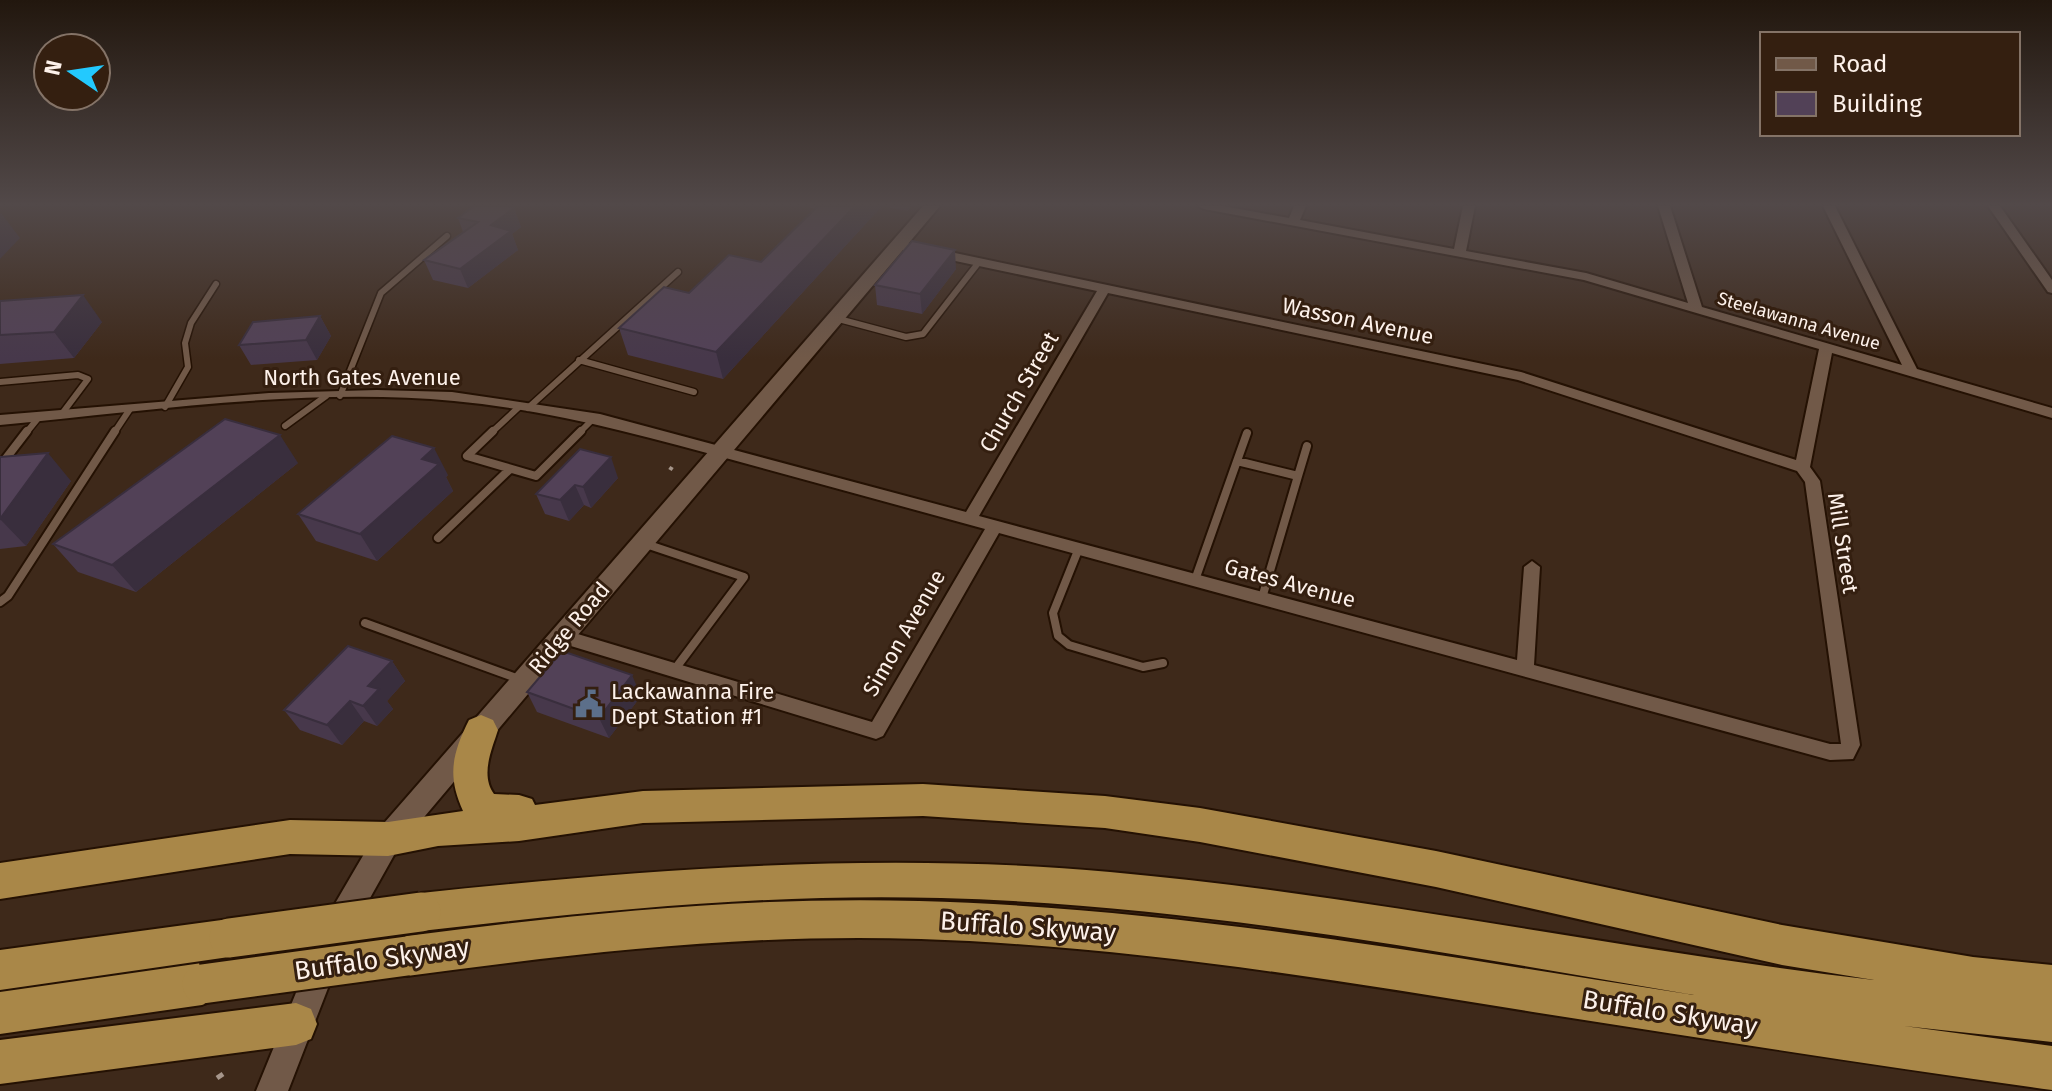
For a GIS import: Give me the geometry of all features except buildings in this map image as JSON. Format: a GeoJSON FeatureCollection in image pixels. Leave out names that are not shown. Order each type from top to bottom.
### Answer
{"type":"FeatureCollection","features":[{"type":"Feature","properties":{"kind":"highway"},"geometry":{"type":"LineString","coordinates":[[481,730],[467,772],[473,794],[484,810],[589,813],[768,802],[923,800],[1105,812],[1309,844],[1782,945],[1973,977],[2052,986]]}},
{"type":"Feature","properties":{"kind":"highway"},"geometry":{"type":"LineString","coordinates":[[0,881],[290,837],[388,839],[438,829],[519,824],[589,813]]}},
{"type":"Feature","properties":{"kind":"highway","name":"Buffalo Skyway"},"geometry":{"type":"LineString","coordinates":[[0,970],[421,912],[727,883],[918,880],[1012,883],[1216,902],[1602,958],[1760,986],[2052,1021]]}},
{"type":"Feature","properties":{"kind":"highway","name":"Buffalo Skyway"},"geometry":{"type":"LineString","coordinates":[[0,1013],[515,941],[712,923],[918,919],[1031,925],[1255,947],[1781,1030],[2052,1068]]}},
{"type":"Feature","properties":{"kind":"highway"},"geometry":{"type":"LineString","coordinates":[[0,1062],[296,1024]]}},
{"type":"Feature","properties":{"kind":"main road","name":"Ridge Road"},"geometry":{"type":"LineString","coordinates":[[272,1091],[296,1024],[346,910],[388,839],[888,257]]}},
{"type":"Feature","properties":{"kind":"street","name":"Wasson Avenue"},"geometry":{"type":"LineString","coordinates":[[955,257],[1521,376],[1802,467]]}},
{"type":"Feature","properties":{"kind":"street","name":"Steelawanna Avenue"},"geometry":{"type":"LineString","coordinates":[[1475,257],[1586,277],[2052,413]]}},
{"type":"Feature","properties":{"kind":"street"},"geometry":{"type":"LineString","coordinates":[[1680,257],[1697,310]]}},
{"type":"Feature","properties":{"kind":"street"},"geometry":{"type":"LineString","coordinates":[[1854,257],[1912,372]]}},
{"type":"Feature","properties":{"kind":"street"},"geometry":{"type":"LineString","coordinates":[[2030,257],[2052,289]]}},
{"type":"Feature","properties":{"kind":"street","name":"Church Street"},"geometry":{"type":"LineString","coordinates":[[970,519],[1105,288]]}},
{"type":"Feature","properties":{"kind":"street"},"geometry":{"type":"LineString","coordinates":[[1802,467],[1826,348]]}},
{"type":"Feature","properties":{"kind":"street","name":"North Gates Avenue"},"geometry":{"type":"LineString","coordinates":[[0,420],[333,396],[431,395],[594,418],[656,432],[718,452]]}},
{"type":"Feature","properties":{"kind":"street","name":"Gates Avenue"},"geometry":{"type":"LineString","coordinates":[[718,452],[1830,752],[1849,750]]}},
{"type":"Feature","properties":{"kind":"street","name":"Mill Street"},"geometry":{"type":"LineString","coordinates":[[1802,467],[1812,481],[1850,738],[1849,750]]}},
{"type":"Feature","properties":{"kind":"street","name":"Simon Avenue"},"geometry":{"type":"LineString","coordinates":[[561,636],[876,731],[995,525]]}},
{"type":"Feature","properties":{"kind":"street"},"geometry":{"type":"LineString","coordinates":[[1525,670],[1532,567]]}},
{"type":"Feature","properties":{"kind":"lane"},"geometry":{"type":"LineString","coordinates":[[285,426],[333,396],[381,293],[423,257]]}},
{"type":"Feature","properties":{"kind":"lane"},"geometry":{"type":"LineString","coordinates":[[835,318],[906,337],[923,334],[979,262]]}},
{"type":"Feature","properties":{"kind":"lane"},"geometry":{"type":"LineString","coordinates":[[594,418],[536,476],[467,456],[678,272]]}},
{"type":"Feature","properties":{"kind":"lane"},"geometry":{"type":"LineString","coordinates":[[165,407],[188,367],[182,350],[190,324],[216,284]]}},
{"type":"Feature","properties":{"kind":"lane"},"geometry":{"type":"LineString","coordinates":[[579,360],[694,392]]}},
{"type":"Feature","properties":{"kind":"lane"},"geometry":{"type":"LineString","coordinates":[[0,382],[78,375],[88,379],[61,415]]}},
{"type":"Feature","properties":{"kind":"lane"},"geometry":{"type":"LineString","coordinates":[[0,602],[8,596],[130,409]]}},
{"type":"Feature","properties":{"kind":"lane"},"geometry":{"type":"LineString","coordinates":[[0,466],[39,417]]}},
{"type":"Feature","properties":{"kind":"lane"},"geometry":{"type":"LineString","coordinates":[[1195,580],[1247,433]]}},
{"type":"Feature","properties":{"kind":"lane"},"geometry":{"type":"LineString","coordinates":[[1262,598],[1307,446]]}},
{"type":"Feature","properties":{"kind":"lane"},"geometry":{"type":"LineString","coordinates":[[1237,461],[1298,476]]}},
{"type":"Feature","properties":{"kind":"lane"},"geometry":{"type":"LineString","coordinates":[[438,538],[510,469]]}},
{"type":"Feature","properties":{"kind":"lane"},"geometry":{"type":"LineString","coordinates":[[641,542],[744,577],[675,669]]}},
{"type":"Feature","properties":{"kind":"lane"},"geometry":{"type":"LineString","coordinates":[[1079,548],[1053,613],[1058,636],[1069,645],[1143,667],[1163,663]]}},
{"type":"Feature","properties":{"kind":"lane"},"geometry":{"type":"LineString","coordinates":[[365,623],[523,681]]}},
{"type":"Feature","properties":{"kind":"place","name":"Lackawanna Fire Dept Station #1"},"geometry":{"type":"Point","coordinates":[589,704]}}]}
